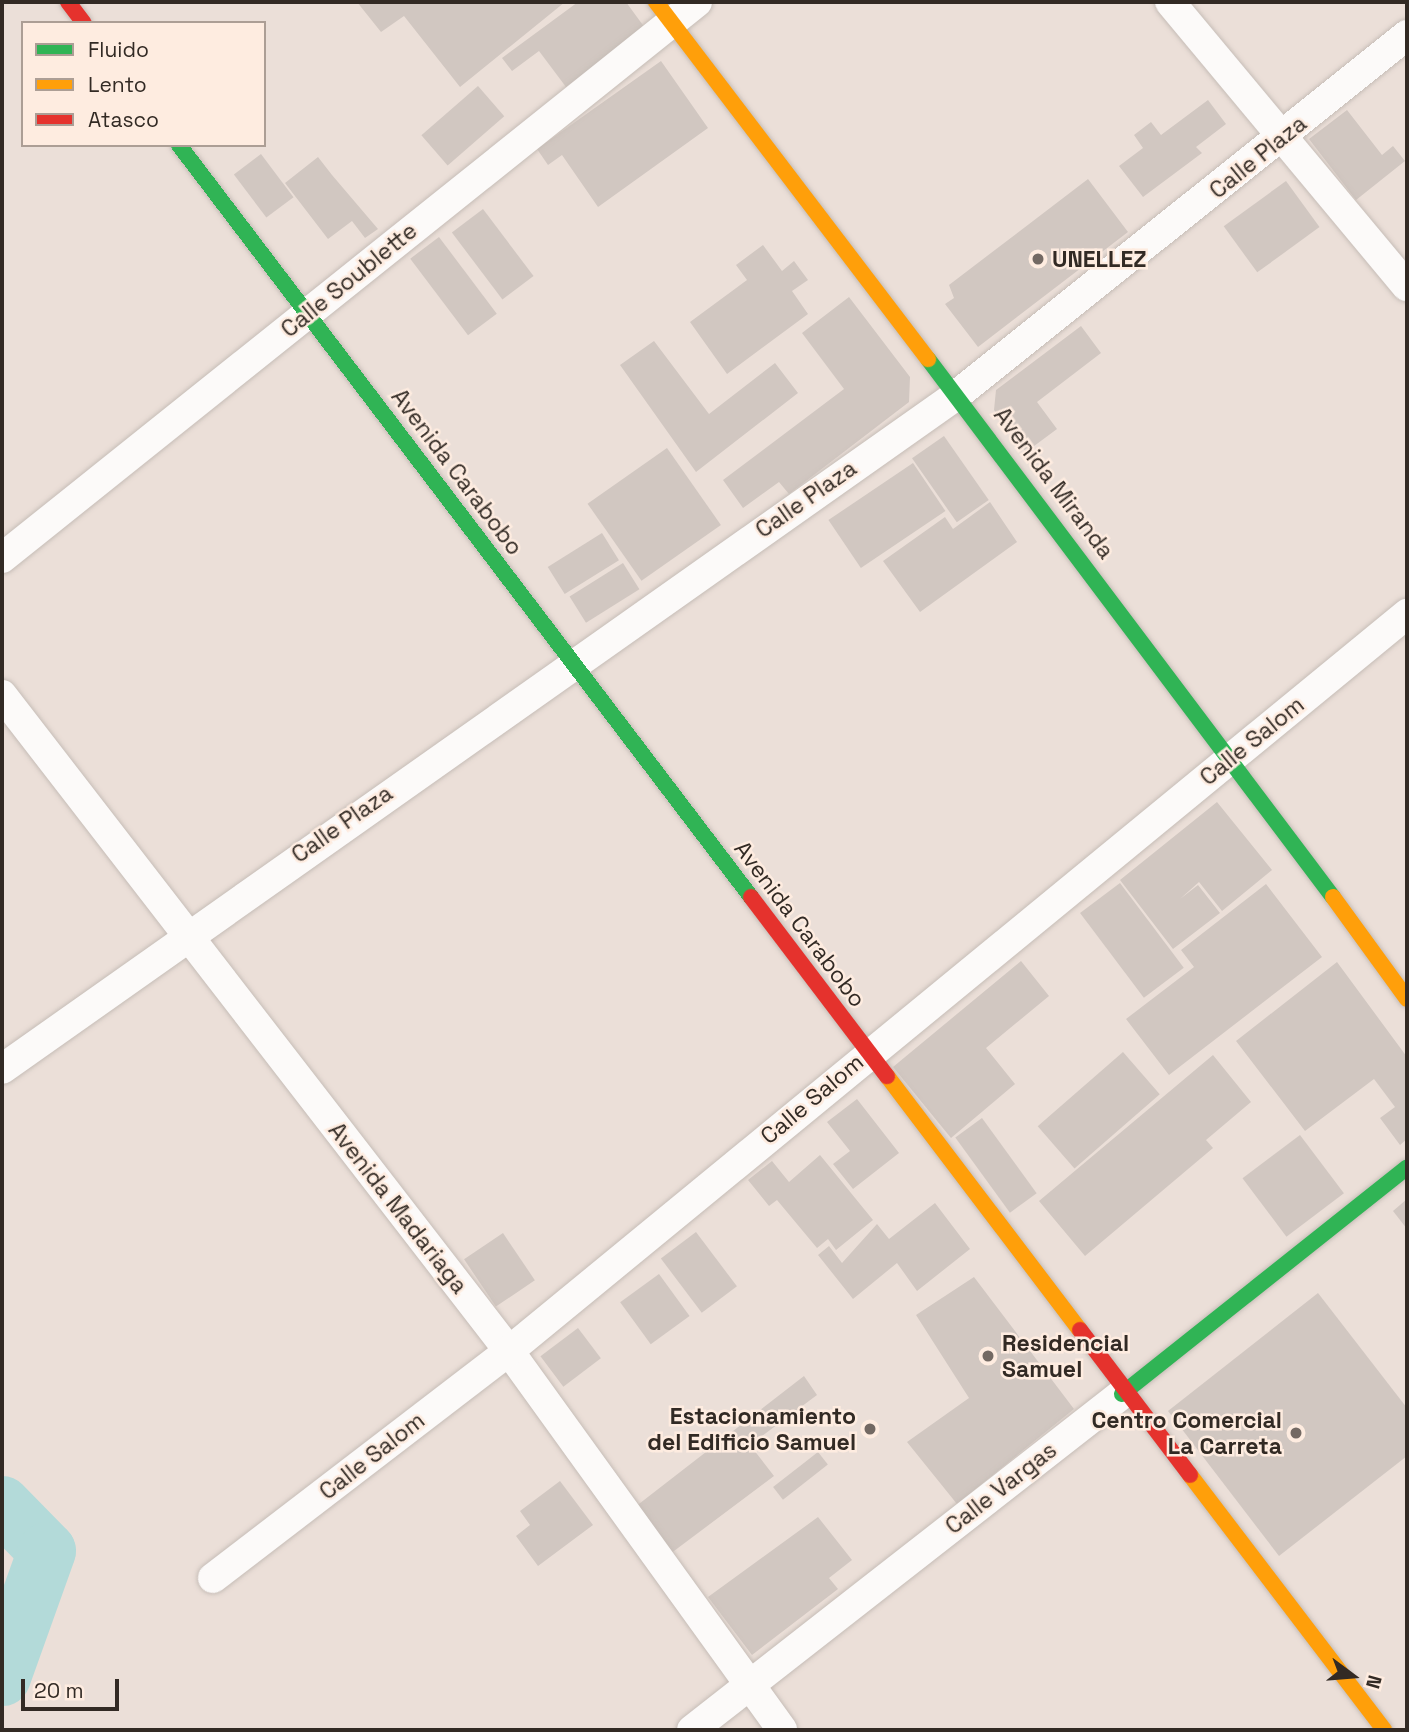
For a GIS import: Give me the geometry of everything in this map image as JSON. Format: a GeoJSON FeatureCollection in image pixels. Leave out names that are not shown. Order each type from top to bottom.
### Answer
{"type":"FeatureCollection","features":[{"type":"Feature","properties":{"kind":"street"},"geometry":{"type":"LineString","coordinates":[[68,2],[82,21]]}},
{"type":"Feature","properties":{"kind":"street","name":"Calle Soublette"},"geometry":{"type":"LineString","coordinates":[[2,558],[308,313],[663,12],[696,2]]}},
{"type":"Feature","properties":{"kind":"street"},"geometry":{"type":"LineString","coordinates":[[1171,2],[1407,286]]}},
{"type":"Feature","properties":{"kind":"street","name":"Avenida Miranda"},"geometry":{"type":"LineString","coordinates":[[663,12],[958,394],[1233,758],[1407,999]]}},
{"type":"Feature","properties":{"kind":"street","name":"Calle Plaza"},"geometry":{"type":"LineString","coordinates":[[2,1069],[185,935],[958,394],[1284,137],[1407,35]]}},
{"type":"Feature","properties":{"kind":"street","name":"Avenida Carabobo"},"geometry":{"type":"LineString","coordinates":[[180,147],[869,1052],[1122,1394],[1384,1730]]}},
{"type":"Feature","properties":{"kind":"street","name":"Calle Salom"},"geometry":{"type":"LineString","coordinates":[[213,1578],[509,1351],[869,1052],[1407,614]]}},
{"type":"Feature","properties":{"kind":"street","name":"Avenida Madariaga"},"geometry":{"type":"LineString","coordinates":[[2,695],[509,1351],[782,1730]]}},
{"type":"Feature","properties":{"kind":"street","name":"Calle Vargas"},"geometry":{"type":"LineString","coordinates":[[692,1730],[1407,1167]]}},
{"type":"Feature","properties":{"kind":"building"},"geometry":{"type":"Polygon","coordinates":[[[357,2],[565,2],[460,87],[404,16],[381,32],[357,2]]]}},
{"type":"Feature","properties":{"kind":"building"},"geometry":{"type":"Polygon","coordinates":[[[578,2],[626,2],[645,28],[566,87],[539,51],[512,71],[502,58],[578,2]]]}},
{"type":"Feature","properties":{"kind":"building"},"geometry":{"type":"Polygon","coordinates":[[[661,61],[708,128],[598,207],[562,155],[548,165],[537,149],[661,61]]]}},
{"type":"Feature","properties":{"kind":"building"},"geometry":{"type":"Polygon","coordinates":[[[478,86],[504,116],[448,165],[421,135],[478,86]]]}},
{"type":"Feature","properties":{"kind":"building"},"geometry":{"type":"Polygon","coordinates":[[[1208,100],[1226,124],[1196,147],[1202,153],[1143,197],[1119,166],[1143,148],[1134,135],[1151,122],[1161,135],[1208,100]]]}},
{"type":"Feature","properties":{"kind":"building"},"geometry":{"type":"Polygon","coordinates":[[[1347,110],[1382,155],[1393,146],[1405,161],[1356,200],[1309,139],[1347,110]]]}},
{"type":"Feature","properties":{"kind":"building"},"geometry":{"type":"Polygon","coordinates":[[[261,154],[293,197],[266,218],[234,174],[261,154]]]}},
{"type":"Feature","properties":{"kind":"building"},"geometry":{"type":"Polygon","coordinates":[[[318,157],[378,229],[365,238],[352,221],[328,239],[285,183],[318,157]]]}},
{"type":"Feature","properties":{"kind":"building","name":"UNELLEZ"},"geometry":{"type":"Polygon","coordinates":[[[1088,179],[1128,232],[978,347],[945,304],[954,298],[949,285],[1088,179]]]}},
{"type":"Feature","properties":{"kind":"building"},"geometry":{"type":"Polygon","coordinates":[[[1286,181],[1320,227],[1257,272],[1224,226],[1286,181]]]}},
{"type":"Feature","properties":{"kind":"building"},"geometry":{"type":"Polygon","coordinates":[[[483,209],[534,276],[502,300],[452,232],[483,209]]]}},
{"type":"Feature","properties":{"kind":"building"},"geometry":{"type":"Polygon","coordinates":[[[439,237],[497,314],[468,335],[410,259],[439,237]]]}},
{"type":"Feature","properties":{"kind":"building"},"geometry":{"type":"Polygon","coordinates":[[[763,245],[782,271],[794,261],[808,280],[792,291],[808,314],[727,374],[690,322],[747,280],[736,265],[763,245]]]}},
{"type":"Feature","properties":{"kind":"building"},"geometry":{"type":"Polygon","coordinates":[[[849,297],[910,377],[909,402],[789,494],[779,482],[743,508],[723,480],[844,389],[802,333],[849,297]]]}},
{"type":"Feature","properties":{"kind":"building"},"geometry":{"type":"Polygon","coordinates":[[[1081,326],[1101,353],[1037,402],[1057,429],[1026,452],[994,410],[996,390],[1081,326]]]}},
{"type":"Feature","properties":{"kind":"building"},"geometry":{"type":"Polygon","coordinates":[[[654,341],[709,414],[775,363],[798,393],[696,472],[620,365],[654,341]]]}},
{"type":"Feature","properties":{"kind":"building"},"geometry":{"type":"Polygon","coordinates":[[[944,436],[989,500],[957,522],[912,458],[944,436]]]}},
{"type":"Feature","properties":{"kind":"building"},"geometry":{"type":"Polygon","coordinates":[[[667,448],[721,525],[641,581],[588,504],[667,448]]]}},
{"type":"Feature","properties":{"kind":"building"},"geometry":{"type":"Polygon","coordinates":[[[913,463],[945,511],[861,568],[828,520],[913,463]]]}},
{"type":"Feature","properties":{"kind":"building"},"geometry":{"type":"Polygon","coordinates":[[[990,502],[1017,542],[920,612],[883,561],[945,517],[953,529],[990,502]]]}},
{"type":"Feature","properties":{"kind":"building"},"geometry":{"type":"Polygon","coordinates":[[[602,533],[619,560],[565,594],[548,567],[602,533]]]}},
{"type":"Feature","properties":{"kind":"building"},"geometry":{"type":"Polygon","coordinates":[[[623,563],[639,589],[586,623],[570,596],[623,563]]]}},
{"type":"Feature","properties":{"kind":"building"},"geometry":{"type":"Polygon","coordinates":[[[1217,802],[1272,870],[1222,911],[1199,882],[1180,899],[1198,885],[1220,913],[1173,949],[1120,880],[1217,802]]]}},
{"type":"Feature","properties":{"kind":"building"},"geometry":{"type":"Polygon","coordinates":[[[1120,883],[1184,968],[1144,998],[1080,913],[1120,883]]]}},
{"type":"Feature","properties":{"kind":"building"},"geometry":{"type":"Polygon","coordinates":[[[1266,884],[1322,957],[1169,1075],[1126,1019],[1194,967],[1181,950],[1266,884]]]}},
{"type":"Feature","properties":{"kind":"building"},"geometry":{"type":"Polygon","coordinates":[[[1021,961],[1049,996],[986,1048],[1015,1084],[951,1138],[893,1067],[1021,961]]]}},
{"type":"Feature","properties":{"kind":"building"},"geometry":{"type":"Polygon","coordinates":[[[1337,962],[1407,1057],[1407,1139],[1400,1145],[1380,1118],[1395,1107],[1374,1079],[1305,1131],[1236,1041],[1337,962]]]}},
{"type":"Feature","properties":{"kind":"building"},"geometry":{"type":"Polygon","coordinates":[[[1123,1052],[1160,1094],[1074,1168],[1038,1126],[1123,1052]]]}},
{"type":"Feature","properties":{"kind":"building"},"geometry":{"type":"Polygon","coordinates":[[[1213,1055],[1251,1102],[1206,1140],[1213,1148],[1085,1256],[1039,1201],[1213,1055]]]}},
{"type":"Feature","properties":{"kind":"building"},"geometry":{"type":"Polygon","coordinates":[[[857,1099],[899,1153],[853,1189],[833,1164],[850,1151],[827,1122],[857,1099]]]}},
{"type":"Feature","properties":{"kind":"building"},"geometry":{"type":"Polygon","coordinates":[[[982,1118],[1037,1193],[1010,1213],[955,1137],[982,1118]]]}},
{"type":"Feature","properties":{"kind":"building"},"geometry":{"type":"Polygon","coordinates":[[[1300,1135],[1344,1193],[1286,1237],[1242,1178],[1300,1135]]]}},
{"type":"Feature","properties":{"kind":"building"},"geometry":{"type":"Polygon","coordinates":[[[820,1155],[873,1220],[836,1250],[828,1239],[817,1248],[777,1200],[769,1206],[748,1180],[772,1161],[789,1182],[820,1155]]]}},
{"type":"Feature","properties":{"kind":"building"},"geometry":{"type":"Polygon","coordinates":[[[1407,1199],[1407,1229],[1393,1211],[1407,1199]]]}},
{"type":"Feature","properties":{"kind":"building"},"geometry":{"type":"Polygon","coordinates":[[[935,1203],[970,1249],[917,1291],[897,1263],[853,1299],[818,1255],[829,1246],[842,1263],[877,1224],[889,1239],[935,1203]]]}},
{"type":"Feature","properties":{"kind":"building"},"geometry":{"type":"Polygon","coordinates":[[[696,1232],[737,1286],[702,1313],[661,1258],[696,1232]]]}},
{"type":"Feature","properties":{"kind":"building"},"geometry":{"type":"Polygon","coordinates":[[[503,1233],[535,1280],[496,1307],[464,1259],[503,1233]]]}},
{"type":"Feature","properties":{"kind":"building"},"geometry":{"type":"Polygon","coordinates":[[[659,1274],[690,1316],[651,1344],[620,1302],[659,1274]]]}},
{"type":"Feature","properties":{"kind":"building","name":"Residencial Samuel"},"geometry":{"type":"Polygon","coordinates":[[[974,1277],[1074,1409],[957,1504],[907,1442],[969,1398],[916,1315],[974,1277]]]}},
{"type":"Feature","properties":{"kind":"building","name":"Centro Comercial La Carreta"},"geometry":{"type":"Polygon","coordinates":[[[1318,1293],[1407,1408],[1407,1456],[1279,1556],[1168,1411],[1318,1293]]]}},
{"type":"Feature","properties":{"kind":"building"},"geometry":{"type":"Polygon","coordinates":[[[578,1328],[601,1358],[563,1387],[540,1356],[578,1328]]]}},
{"type":"Feature","properties":{"kind":"building"},"geometry":{"type":"Polygon","coordinates":[[[804,1376],[817,1395],[750,1445],[774,1476],[670,1554],[635,1507],[804,1376]]]}},
{"type":"Feature","properties":{"kind":"building"},"geometry":{"type":"Polygon","coordinates":[[[818,1452],[828,1465],[783,1500],[773,1487],[818,1452]]]}},
{"type":"Feature","properties":{"kind":"building"},"geometry":{"type":"Polygon","coordinates":[[[560,1481],[593,1525],[538,1566],[516,1536],[530,1525],[520,1511],[560,1481]]]}},
{"type":"Feature","properties":{"kind":"building"},"geometry":{"type":"Polygon","coordinates":[[[818,1517],[852,1560],[829,1578],[838,1589],[752,1655],[708,1597],[818,1517]]]}},
{"type":"Feature","properties":{"kind":"waterway"},"geometry":{"type":"LineString","coordinates":[[2,1505],[47,1551],[2,1677]]}},
{"type":"Feature","properties":{"kind":"traffic: fast"},"geometry":{"type":"LineString","coordinates":[[181,147],[751,897]]}},
{"type":"Feature","properties":{"kind":"traffic: fast"},"geometry":{"type":"LineString","coordinates":[[928,359],[1333,897]]}},
{"type":"Feature","properties":{"kind":"traffic: fast"},"geometry":{"type":"LineString","coordinates":[[1122,1394],[1407,1167]]}},
{"type":"Feature","properties":{"kind":"traffic: slow"},"geometry":{"type":"LineString","coordinates":[[656,2],[928,359]]}},
{"type":"Feature","properties":{"kind":"traffic: slow"},"geometry":{"type":"LineString","coordinates":[[1333,897],[1407,999]]}},
{"type":"Feature","properties":{"kind":"traffic: slow"},"geometry":{"type":"LineString","coordinates":[[887,1076],[1080,1330]]}},
{"type":"Feature","properties":{"kind":"traffic: slow"},"geometry":{"type":"LineString","coordinates":[[1190,1475],[1384,1730]]}},
{"type":"Feature","properties":{"kind":"traffic: jam"},"geometry":{"type":"LineString","coordinates":[[68,2],[82,21]]}},
{"type":"Feature","properties":{"kind":"traffic: jam"},"geometry":{"type":"LineString","coordinates":[[751,897],[887,1076]]}},
{"type":"Feature","properties":{"kind":"traffic: jam"},"geometry":{"type":"LineString","coordinates":[[1080,1330],[1190,1475]]}},
{"type":"Feature","properties":{"kind":"place","name":"UNELLEZ"},"geometry":{"type":"Point","coordinates":[1038,259]}},
{"type":"Feature","properties":{"kind":"place","name":"Residencial Samuel"},"geometry":{"type":"Point","coordinates":[988,1356]}},
{"type":"Feature","properties":{"kind":"place","name":"Estacionamiento del Edificio Samuel"},"geometry":{"type":"Point","coordinates":[870,1429]}},
{"type":"Feature","properties":{"kind":"place","name":"Centro Comercial La Carreta"},"geometry":{"type":"Point","coordinates":[1296,1433]}}]}
